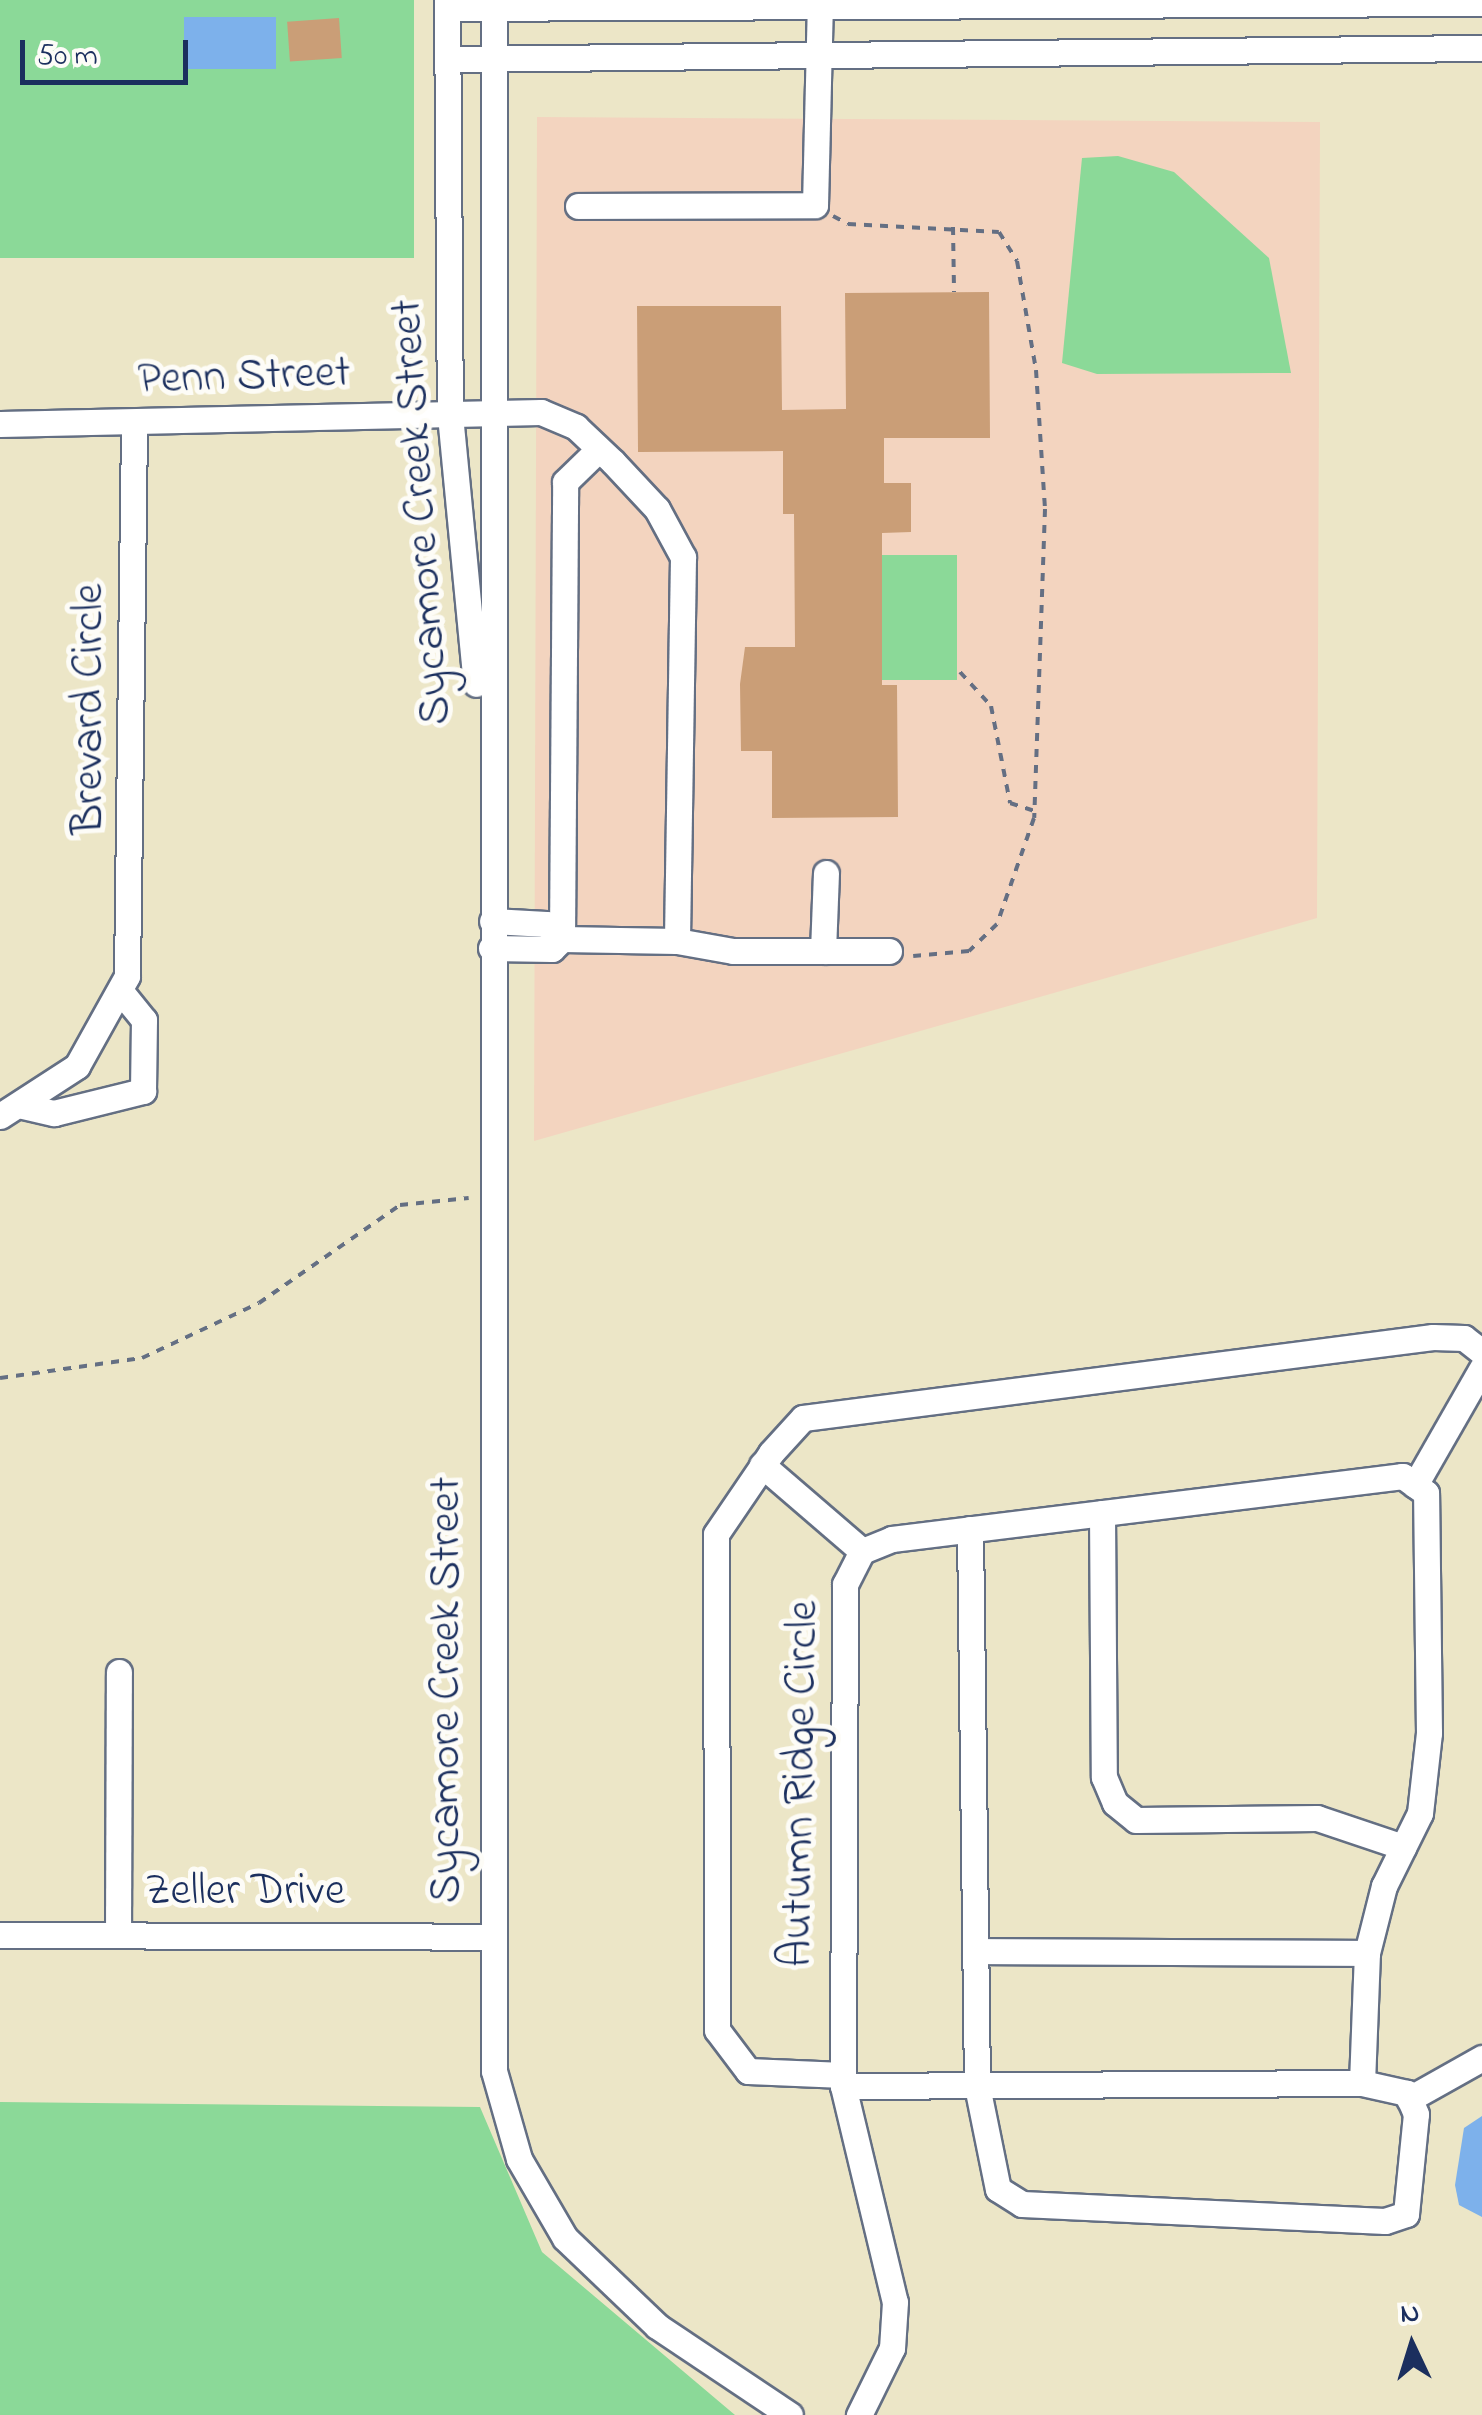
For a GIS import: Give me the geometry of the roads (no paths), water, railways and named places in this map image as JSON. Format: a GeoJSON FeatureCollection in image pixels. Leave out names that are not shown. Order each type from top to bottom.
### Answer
{"type":"FeatureCollection","features":[{"type":"Feature","properties":{"kind":"street"},"geometry":{"type":"LineString","coordinates":[[447,4],[1482,4]]}},
{"type":"Feature","properties":{"kind":"street","name":"Sycamore Creek Street"},"geometry":{"type":"LineString","coordinates":[[447,4],[450,415],[492,838]]}},
{"type":"Feature","properties":{"kind":"street","name":"Sycamore Creek Street"},"geometry":{"type":"LineString","coordinates":[[494,4],[490,414],[490,1937],[494,2071],[539,2200],[595,2272],[657,2326],[790,2415]]}},
{"type":"Feature","properties":{"kind":"street"},"geometry":{"type":"LineString","coordinates":[[578,206],[815,205],[820,5]]}},
{"type":"Feature","properties":{"kind":"street"},"geometry":{"type":"LineString","coordinates":[[448,59],[1482,48]]}},
{"type":"Feature","properties":{"kind":"street","name":"Penn Street"},"geometry":{"type":"LineString","coordinates":[[0,424],[541,412],[600,449],[657,509],[684,557],[677,941]]}},
{"type":"Feature","properties":{"kind":"street","name":"Brevard Circle"},"geometry":{"type":"LineString","coordinates":[[12,1111],[77,1066],[122,993],[133,940],[134,424]]}},
{"type":"Feature","properties":{"kind":"street"},"geometry":{"type":"LineString","coordinates":[[492,948],[552,949],[562,939],[564,482],[600,449]]}},
{"type":"Feature","properties":{"kind":"street"},"geometry":{"type":"LineString","coordinates":[[823,951],[826,874]]}},
{"type":"Feature","properties":{"kind":"street"},"geometry":{"type":"LineString","coordinates":[[492,921],[546,924],[562,939],[889,951]]}},
{"type":"Feature","properties":{"kind":"street","name":"Brevard Circle"},"geometry":{"type":"LineString","coordinates":[[12,1111],[54,1114],[143,1091],[144,1020],[122,993]]}},
{"type":"Feature","properties":{"kind":"street"},"geometry":{"type":"LineString","coordinates":[[1482,1352],[1464,1338],[1433,1337],[803,1418],[762,1465],[716,1534],[717,2030],[748,2071],[843,2081],[977,2086],[1362,2083],[1410,2099],[1482,2058]]}},
{"type":"Feature","properties":{"kind":"street"},"geometry":{"type":"LineString","coordinates":[[1362,2083],[1367,1952],[1403,1847],[1420,1813],[1429,1733],[1428,1514],[1415,1485],[1482,1368]]}},
{"type":"Feature","properties":{"kind":"street"},"geometry":{"type":"LineString","coordinates":[[762,1465],[862,1552]]}},
{"type":"Feature","properties":{"kind":"street","name":"Autumn Ridge Circle"},"geometry":{"type":"LineString","coordinates":[[860,2415],[892,2348],[895,2302],[843,2081],[844,1584],[862,1552],[970,1529],[1403,1476],[1415,1485]]}},
{"type":"Feature","properties":{"kind":"street"},"geometry":{"type":"LineString","coordinates":[[1102,1513],[1104,1778],[1114,1803],[1136,1820],[1316,1818],[1403,1847]]}},
{"type":"Feature","properties":{"kind":"street"},"geometry":{"type":"LineString","coordinates":[[970,1529],[977,2086],[998,2190],[1022,2204],[1385,2221],[1406,2214],[1412,2193],[1410,2099]]}},
{"type":"Feature","properties":{"kind":"street"},"geometry":{"type":"LineString","coordinates":[[118,1936],[119,1672]]}},
{"type":"Feature","properties":{"kind":"street","name":"Zeller Drive"},"geometry":{"type":"LineString","coordinates":[[0,1935],[490,1937]]}},
{"type":"Feature","properties":{"kind":"street"},"geometry":{"type":"LineString","coordinates":[[975,1951],[1367,1952]]}},
{"type":"Feature","properties":{"kind":"water"},"geometry":{"type":"Polygon","coordinates":[[[184,17],[276,17],[276,69],[184,69],[184,17]]]}},
{"type":"Feature","properties":{"kind":"water"},"geometry":{"type":"Polygon","coordinates":[[[1482,2116],[1482,2217],[1459,2205],[1455,2185],[1464,2128],[1482,2116]]]}}]}
